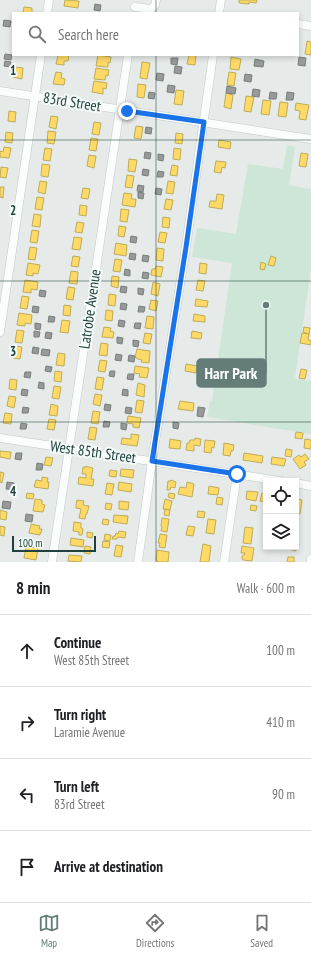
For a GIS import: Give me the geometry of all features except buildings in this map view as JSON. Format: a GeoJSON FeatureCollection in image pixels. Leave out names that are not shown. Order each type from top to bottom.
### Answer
{"type":"FeatureCollection","features":[{"type":"Feature","properties":{"kind":"street"},"geometry":{"type":"LineString","coordinates":[[47,12],[49,0]]}},
{"type":"Feature","properties":{"kind":"street"},"geometry":{"type":"LineString","coordinates":[[135,7],[151,8],[155,5],[156,0]]}},
{"type":"Feature","properties":{"kind":"street"},"geometry":{"type":"LineString","coordinates":[[221,0],[222,12]]}},
{"type":"Feature","properties":{"kind":"street"},"geometry":{"type":"LineString","coordinates":[[299,24],[311,26]]}},
{"type":"Feature","properties":{"kind":"street"},"geometry":{"type":"LineString","coordinates":[[0,332],[41,56]]}},
{"type":"Feature","properties":{"kind":"street","name":"Latrobe Avenue"},"geometry":{"type":"LineString","coordinates":[[52,562],[128,56]]}},
{"type":"Feature","properties":{"kind":"street"},"geometry":{"type":"LineString","coordinates":[[138,562],[152,461],[186,247],[213,56]]}},
{"type":"Feature","properties":{"kind":"street","name":"83rd Street"},"geometry":{"type":"LineString","coordinates":[[0,91],[311,139]]}},
{"type":"Feature","properties":{"kind":"street","name":"West 85th Street"},"geometry":{"type":"LineString","coordinates":[[0,438],[263,478]]}},
{"type":"Feature","properties":{"kind":"street"},"geometry":{"type":"LineString","coordinates":[[224,562],[237,474]]}},
{"type":"Feature","properties":{"kind":"street"},"geometry":{"type":"LineString","coordinates":[[299,484],[311,486]]}},
{"type":"Feature","properties":{"kind":"green space"},"geometry":{"type":"Polygon","coordinates":[[[287,145],[295,147],[289,185],[311,189],[311,269],[295,378],[311,381],[311,434],[207,417],[210,401],[212,401],[232,263],[192,257],[197,228],[236,234],[248,164],[283,169],[287,145]]]}},
{"type":"Feature","properties":{"kind":"place","name":"Harr Park"},"geometry":{"type":"Point","coordinates":[266,305]}},
{"type":"Feature","properties":{"kind":"route"},"geometry":{"type":"LineString","coordinates":[[127,111],[204,122],[152,461],[237,474]]}}]}
